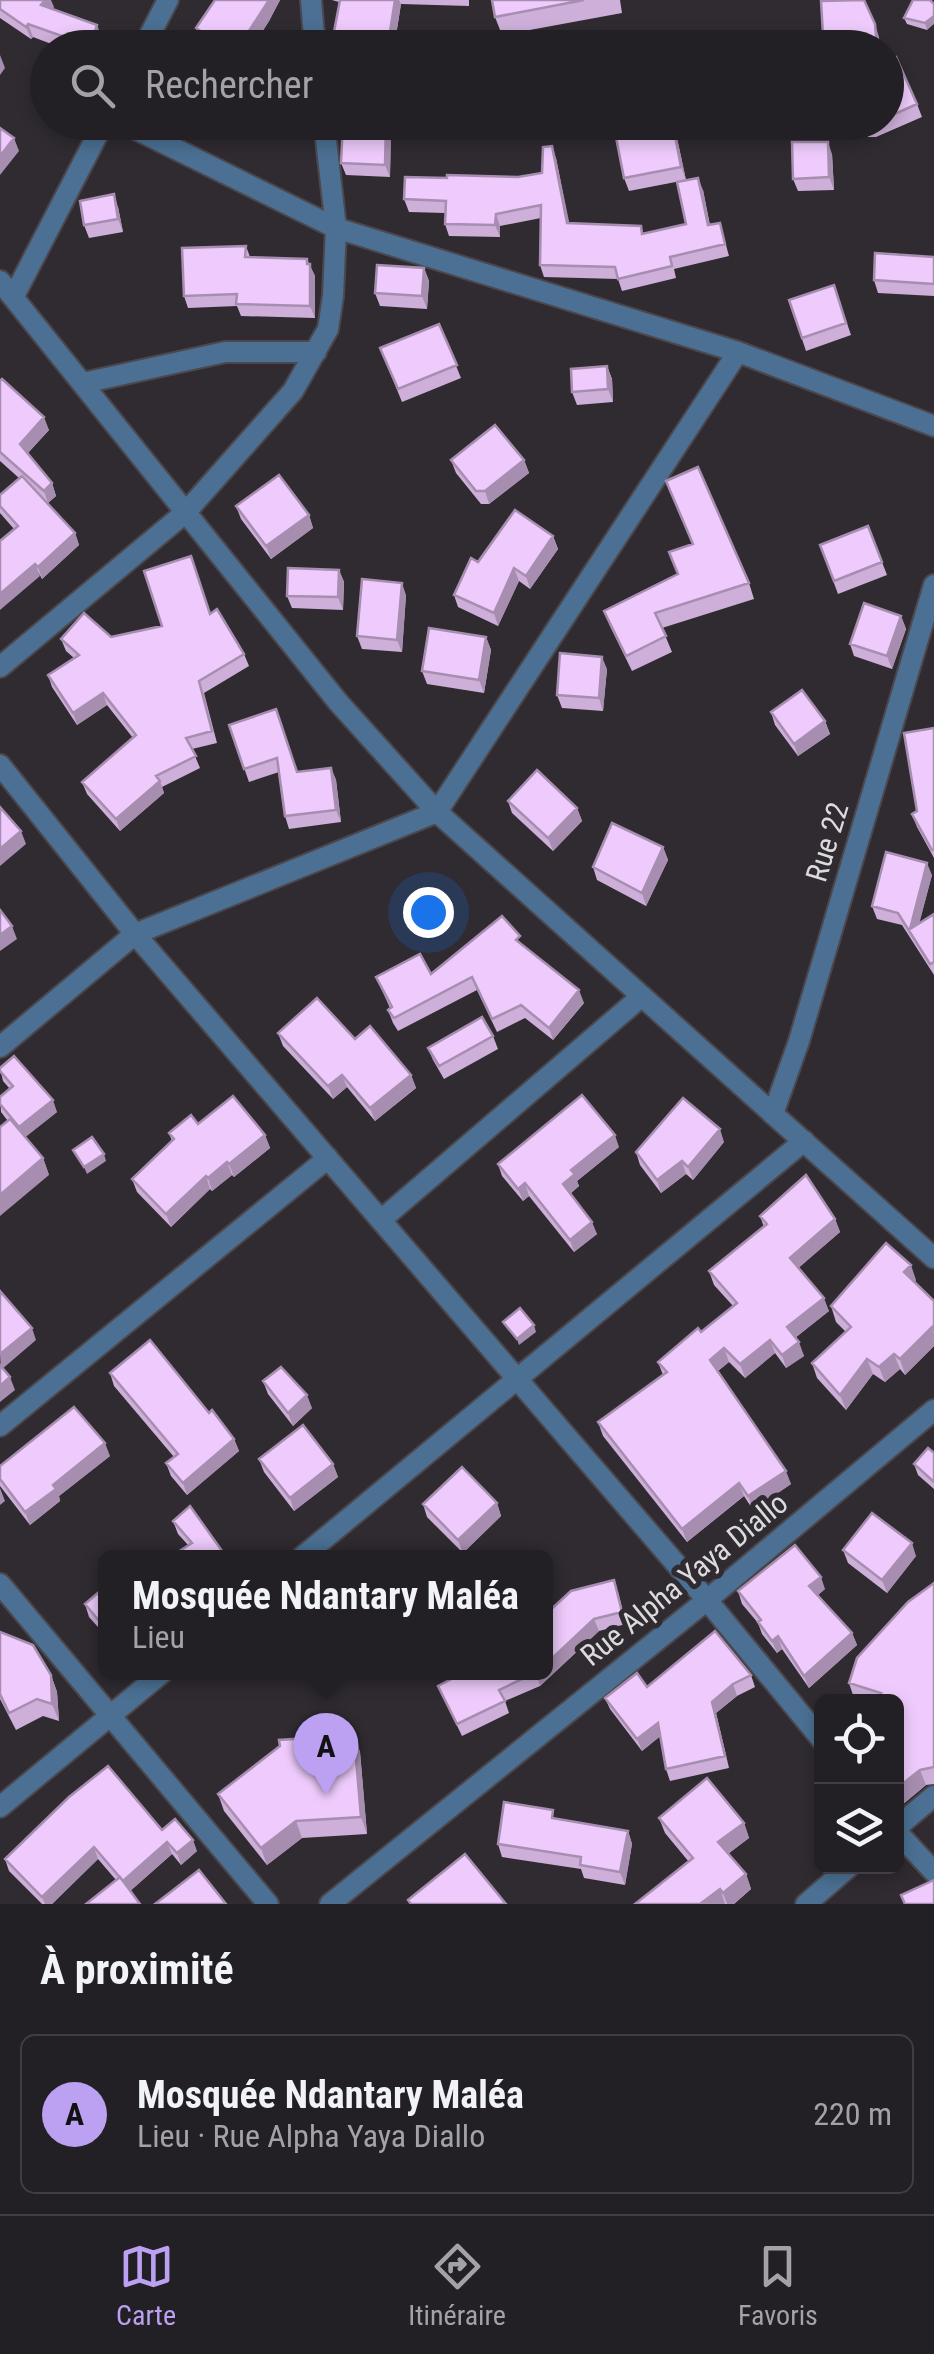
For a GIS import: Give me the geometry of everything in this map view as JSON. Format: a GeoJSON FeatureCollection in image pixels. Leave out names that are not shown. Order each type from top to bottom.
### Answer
{"type":"FeatureCollection","features":[{"type":"Feature","properties":{"kind":"street"},"geometry":{"type":"LineString","coordinates":[[152,30],[168,0]]}},
{"type":"Feature","properties":{"kind":"street"},"geometry":{"type":"LineString","coordinates":[[312,0],[314,30]]}},
{"type":"Feature","properties":{"kind":"street"},"geometry":{"type":"LineString","coordinates":[[93,140],[7,288],[338,702],[437,812],[934,1258]]}},
{"type":"Feature","properties":{"kind":"street"},"geometry":{"type":"LineString","coordinates":[[157,140],[336,228],[738,352],[934,426]]}},
{"type":"Feature","properties":{"kind":"street"},"geometry":{"type":"LineString","coordinates":[[0,668],[186,512],[293,391],[328,329],[333,296],[336,228],[326,140]]}},
{"type":"Feature","properties":{"kind":"street"},"geometry":{"type":"LineString","coordinates":[[83,383],[225,352],[316,352]]}},
{"type":"Feature","properties":{"kind":"street"},"geometry":{"type":"LineString","coordinates":[[0,1047],[135,934],[437,812],[738,352]]}},
{"type":"Feature","properties":{"kind":"street","name":"Rue 22"},"geometry":{"type":"LineString","coordinates":[[773,1114],[799,1041],[934,585]]}},
{"type":"Feature","properties":{"kind":"street"},"geometry":{"type":"LineString","coordinates":[[0,764],[135,934],[707,1600],[814,1730]]}},
{"type":"Feature","properties":{"kind":"street"},"geometry":{"type":"LineString","coordinates":[[381,1220],[642,996]]}},
{"type":"Feature","properties":{"kind":"street"},"geometry":{"type":"LineString","coordinates":[[311,1550],[804,1141]]}},
{"type":"Feature","properties":{"kind":"street"},"geometry":{"type":"LineString","coordinates":[[0,1426],[328,1158]]}},
{"type":"Feature","properties":{"kind":"street","name":"Rue Alpha Yaya Diallo"},"geometry":{"type":"LineString","coordinates":[[330,1904],[707,1600],[934,1410]]}},
{"type":"Feature","properties":{"kind":"street"},"geometry":{"type":"LineString","coordinates":[[0,1584],[268,1904]]}},
{"type":"Feature","properties":{"kind":"street"},"geometry":{"type":"LineString","coordinates":[[0,1807],[154,1680]]}},
{"type":"Feature","properties":{"kind":"street"},"geometry":{"type":"LineString","coordinates":[[904,1822],[934,1796]]}},
{"type":"Feature","properties":{"kind":"street"},"geometry":{"type":"LineString","coordinates":[[904,1838],[934,1872]]}},
{"type":"Feature","properties":{"kind":"street"},"geometry":{"type":"LineString","coordinates":[[806,1904],[841,1874]]}},
{"type":"Feature","properties":{"kind":"building"},"geometry":{"type":"Polygon","coordinates":[[[0,0],[45,0],[41,5],[97,25],[95,30],[45,30],[28,24],[26,27],[0,9],[0,0]]]}},
{"type":"Feature","properties":{"kind":"building"},"geometry":{"type":"Polygon","coordinates":[[[215,0],[269,0],[250,30],[196,28],[215,0]]]}},
{"type":"Feature","properties":{"kind":"building"},"geometry":{"type":"Polygon","coordinates":[[[340,0],[395,0],[390,30],[334,30],[340,0]]]}},
{"type":"Feature","properties":{"kind":"building"},"geometry":{"type":"Polygon","coordinates":[[[492,0],[584,0],[495,17],[492,0]]]}},
{"type":"Feature","properties":{"kind":"building"},"geometry":{"type":"Polygon","coordinates":[[[864,0],[876,30],[823,30],[821,1],[864,0]]]}},
{"type":"Feature","properties":{"kind":"building"},"geometry":{"type":"Polygon","coordinates":[[[913,0],[930,0],[934,16],[925,23],[904,18],[913,0]]]}},
{"type":"Feature","properties":{"kind":"building"},"geometry":{"type":"Polygon","coordinates":[[[904,75],[917,104],[904,110],[904,75]]]}},
{"type":"Feature","properties":{"kind":"building"},"geometry":{"type":"Polygon","coordinates":[[[0,128],[14,138],[0,156],[0,128]]]}},
{"type":"Feature","properties":{"kind":"building"},"geometry":{"type":"Polygon","coordinates":[[[342,140],[386,140],[385,165],[341,163],[342,140]]]}},
{"type":"Feature","properties":{"kind":"building"},"geometry":{"type":"Polygon","coordinates":[[[617,140],[676,140],[681,167],[624,178],[617,140]]]}},
{"type":"Feature","properties":{"kind":"building"},"geometry":{"type":"Polygon","coordinates":[[[792,142],[828,142],[829,177],[793,179],[792,142]]]}},
{"type":"Feature","properties":{"kind":"building"},"geometry":{"type":"Polygon","coordinates":[[[552,146],[567,223],[641,226],[642,234],[686,224],[677,182],[698,178],[708,225],[720,223],[725,244],[670,257],[672,266],[618,279],[615,267],[540,265],[541,205],[496,214],[495,225],[445,224],[446,201],[404,199],[405,177],[518,177],[542,173],[543,147],[552,146]]]}},
{"type":"Feature","properties":{"kind":"building"},"geometry":{"type":"Polygon","coordinates":[[[114,194],[118,219],[84,225],[80,201],[114,194]]]}},
{"type":"Feature","properties":{"kind":"building"},"geometry":{"type":"Polygon","coordinates":[[[246,246],[245,257],[307,259],[310,306],[236,304],[237,294],[184,296],[182,248],[246,246]]]}},
{"type":"Feature","properties":{"kind":"building"},"geometry":{"type":"Polygon","coordinates":[[[875,253],[934,257],[934,284],[874,280],[875,253]]]}},
{"type":"Feature","properties":{"kind":"building"},"geometry":{"type":"Polygon","coordinates":[[[377,265],[424,268],[422,296],[375,293],[377,265]]]}},
{"type":"Feature","properties":{"kind":"building"},"geometry":{"type":"Polygon","coordinates":[[[834,285],[846,323],[802,338],[789,300],[834,285]]]}},
{"type":"Feature","properties":{"kind":"building"},"geometry":{"type":"Polygon","coordinates":[[[439,324],[457,365],[398,389],[380,348],[439,324]]]}},
{"type":"Feature","properties":{"kind":"building"},"geometry":{"type":"Polygon","coordinates":[[[607,366],[608,389],[572,392],[571,369],[607,366]]]}},
{"type":"Feature","properties":{"kind":"building"},"geometry":{"type":"Polygon","coordinates":[[[2,379],[44,417],[20,444],[52,483],[44,491],[0,452],[2,379]]]}},
{"type":"Feature","properties":{"kind":"building"},"geometry":{"type":"Polygon","coordinates":[[[495,425],[524,460],[485,491],[476,491],[451,460],[495,425]]]}},
{"type":"Feature","properties":{"kind":"building"},"geometry":{"type":"Polygon","coordinates":[[[698,467],[749,583],[655,613],[666,636],[626,656],[604,611],[678,574],[669,552],[693,544],[666,481],[698,467]]]}},
{"type":"Feature","properties":{"kind":"building"},"geometry":{"type":"Polygon","coordinates":[[[279,475],[309,515],[266,546],[236,506],[279,475]]]}},
{"type":"Feature","properties":{"kind":"building"},"geometry":{"type":"Polygon","coordinates":[[[22,476],[75,533],[38,567],[35,564],[0,594],[0,541],[18,526],[0,506],[0,495],[22,476]]]}},
{"type":"Feature","properties":{"kind":"building"},"geometry":{"type":"Polygon","coordinates":[[[515,510],[553,536],[526,576],[514,568],[494,613],[454,595],[471,558],[478,562],[515,510]]]}},
{"type":"Feature","properties":{"kind":"building"},"geometry":{"type":"Polygon","coordinates":[[[868,526],[882,562],[834,581],[820,545],[868,526]]]}},
{"type":"Feature","properties":{"kind":"building"},"geometry":{"type":"Polygon","coordinates":[[[191,556],[210,614],[217,609],[244,654],[199,681],[212,731],[186,738],[196,756],[156,776],[160,781],[116,819],[82,782],[136,735],[103,693],[73,713],[48,675],[79,655],[61,639],[84,613],[111,637],[162,626],[144,571],[191,556]]]}},
{"type":"Feature","properties":{"kind":"building"},"geometry":{"type":"Polygon","coordinates":[[[288,568],[339,570],[338,597],[287,596],[288,568]]]}},
{"type":"Feature","properties":{"kind":"building"},"geometry":{"type":"Polygon","coordinates":[[[362,579],[402,583],[397,640],[357,636],[362,579]]]}},
{"type":"Feature","properties":{"kind":"building"},"geometry":{"type":"Polygon","coordinates":[[[864,603],[901,616],[887,656],[850,644],[864,603]]]}},
{"type":"Feature","properties":{"kind":"building"},"geometry":{"type":"Polygon","coordinates":[[[429,628],[486,637],[479,680],[422,671],[429,628]]]}},
{"type":"Feature","properties":{"kind":"building"},"geometry":{"type":"Polygon","coordinates":[[[560,653],[602,657],[599,698],[557,695],[560,653]]]}},
{"type":"Feature","properties":{"kind":"building"},"geometry":{"type":"Polygon","coordinates":[[[802,690],[825,721],[794,744],[771,712],[802,690]]]}},
{"type":"Feature","properties":{"kind":"building"},"geometry":{"type":"Polygon","coordinates":[[[276,709],[297,772],[331,768],[336,810],[285,816],[277,758],[244,769],[229,725],[276,709]]]}},
{"type":"Feature","properties":{"kind":"building"},"geometry":{"type":"Polygon","coordinates":[[[934,728],[932,850],[912,814],[917,811],[904,733],[934,728]]]}},
{"type":"Feature","properties":{"kind":"building"},"geometry":{"type":"Polygon","coordinates":[[[537,770],[577,808],[548,838],[508,801],[537,770]]]}},
{"type":"Feature","properties":{"kind":"building"},"geometry":{"type":"Polygon","coordinates":[[[0,807],[21,831],[0,849],[0,807]]]}},
{"type":"Feature","properties":{"kind":"building"},"geometry":{"type":"Polygon","coordinates":[[[612,823],[663,847],[642,893],[593,867],[612,823]]]}},
{"type":"Feature","properties":{"kind":"building"},"geometry":{"type":"Polygon","coordinates":[[[886,852],[927,863],[910,929],[934,914],[934,962],[930,964],[898,913],[872,906],[886,852]]]}},
{"type":"Feature","properties":{"kind":"building"},"geometry":{"type":"Polygon","coordinates":[[[0,910],[12,926],[0,935],[0,910]]]}},
{"type":"Feature","properties":{"kind":"building"},"geometry":{"type":"Polygon","coordinates":[[[502,916],[520,936],[516,940],[579,990],[549,1028],[521,1005],[492,1019],[472,977],[394,1018],[376,977],[420,954],[431,974],[502,916]]]}},
{"type":"Feature","properties":{"kind":"building"},"geometry":{"type":"Polygon","coordinates":[[[317,998],[355,1039],[370,1026],[411,1075],[370,1108],[342,1075],[328,1086],[278,1033],[317,998]]]}},
{"type":"Feature","properties":{"kind":"building"},"geometry":{"type":"Polygon","coordinates":[[[482,1017],[493,1036],[439,1066],[428,1048],[482,1017]]]}},
{"type":"Feature","properties":{"kind":"building"},"geometry":{"type":"Polygon","coordinates":[[[14,1056],[53,1100],[19,1127],[0,1104],[0,1097],[13,1086],[0,1068],[14,1056]]]}},
{"type":"Feature","properties":{"kind":"building"},"geometry":{"type":"Polygon","coordinates":[[[582,1095],[615,1135],[571,1170],[575,1174],[563,1184],[592,1222],[570,1240],[525,1183],[518,1189],[498,1164],[582,1095]]]}},
{"type":"Feature","properties":{"kind":"building"},"geometry":{"type":"Polygon","coordinates":[[[233,1096],[265,1135],[229,1164],[206,1176],[166,1214],[132,1179],[174,1139],[169,1133],[191,1115],[198,1124],[233,1096]]]}},
{"type":"Feature","properties":{"kind":"building"},"geometry":{"type":"Polygon","coordinates":[[[683,1098],[720,1129],[688,1167],[682,1161],[657,1180],[636,1152],[683,1098]]]}},
{"type":"Feature","properties":{"kind":"building"},"geometry":{"type":"Polygon","coordinates":[[[10,1119],[43,1158],[0,1195],[0,1127],[10,1119]]]}},
{"type":"Feature","properties":{"kind":"building"},"geometry":{"type":"Polygon","coordinates":[[[92,1137],[104,1154],[84,1167],[73,1150],[92,1137]]]}},
{"type":"Feature","properties":{"kind":"building"},"geometry":{"type":"Polygon","coordinates":[[[806,1175],[835,1219],[790,1258],[824,1298],[787,1327],[799,1342],[782,1355],[770,1340],[740,1364],[724,1348],[710,1360],[786,1471],[748,1496],[739,1483],[682,1529],[598,1422],[667,1372],[658,1362],[698,1328],[701,1332],[737,1303],[709,1271],[767,1224],[760,1216],[806,1175]]]}},
{"type":"Feature","properties":{"kind":"building"},"geometry":{"type":"Polygon","coordinates":[[[886,1243],[911,1265],[904,1272],[934,1301],[934,1330],[932,1327],[900,1359],[894,1354],[879,1367],[867,1359],[840,1395],[812,1363],[851,1327],[831,1306],[886,1243]]]}},
{"type":"Feature","properties":{"kind":"building"},"geometry":{"type":"Polygon","coordinates":[[[0,1291],[32,1328],[0,1354],[0,1291]]]}},
{"type":"Feature","properties":{"kind":"building"},"geometry":{"type":"Polygon","coordinates":[[[520,1308],[534,1325],[517,1339],[503,1322],[520,1308]]]}},
{"type":"Feature","properties":{"kind":"building"},"geometry":{"type":"Polygon","coordinates":[[[150,1340],[234,1439],[183,1483],[166,1463],[178,1454],[110,1373],[150,1340]]]}},
{"type":"Feature","properties":{"kind":"building"},"geometry":{"type":"Polygon","coordinates":[[[0,1365],[10,1377],[0,1386],[0,1365]]]}},
{"type":"Feature","properties":{"kind":"building"},"geometry":{"type":"Polygon","coordinates":[[[281,1367],[307,1395],[288,1413],[263,1381],[281,1367]]]}},
{"type":"Feature","properties":{"kind":"building"},"geometry":{"type":"Polygon","coordinates":[[[74,1407],[105,1443],[25,1512],[0,1479],[0,1466],[74,1407]]]}},
{"type":"Feature","properties":{"kind":"building"},"geometry":{"type":"Polygon","coordinates":[[[303,1425],[333,1464],[290,1498],[259,1459],[303,1425]]]}},
{"type":"Feature","properties":{"kind":"building"},"geometry":{"type":"Polygon","coordinates":[[[928,1448],[934,1453],[934,1482],[914,1464],[928,1448]]]}},
{"type":"Feature","properties":{"kind":"building"},"geometry":{"type":"Polygon","coordinates":[[[462,1467],[497,1503],[458,1540],[423,1504],[462,1467]]]}},
{"type":"Feature","properties":{"kind":"building"},"geometry":{"type":"Polygon","coordinates":[[[190,1506],[221,1550],[181,1550],[192,1543],[173,1521],[190,1506]]]}},
{"type":"Feature","properties":{"kind":"building"},"geometry":{"type":"Polygon","coordinates":[[[872,1513],[912,1543],[882,1580],[843,1550],[872,1513]]]}},
{"type":"Feature","properties":{"kind":"building"},"geometry":{"type":"Polygon","coordinates":[[[795,1545],[821,1577],[809,1586],[852,1633],[804,1676],[778,1636],[772,1641],[738,1591],[795,1545]]]}},
{"type":"Feature","properties":{"kind":"building"},"geometry":{"type":"Polygon","coordinates":[[[614,1580],[622,1612],[594,1619],[553,1657],[553,1608],[571,1591],[614,1580]]]}},
{"type":"Feature","properties":{"kind":"building"},"geometry":{"type":"Polygon","coordinates":[[[934,1583],[934,1767],[920,1770],[904,1783],[904,1694],[880,1694],[849,1683],[857,1658],[908,1602],[934,1583]]]}},
{"type":"Feature","properties":{"kind":"building"},"geometry":{"type":"Polygon","coordinates":[[[98,1593],[98,1619],[85,1604],[98,1593]]]}},
{"type":"Feature","properties":{"kind":"building"},"geometry":{"type":"Polygon","coordinates":[[[715,1631],[751,1675],[712,1702],[725,1756],[666,1769],[658,1723],[637,1739],[605,1698],[637,1673],[647,1687],[715,1631]]]}},
{"type":"Feature","properties":{"kind":"building"},"geometry":{"type":"Polygon","coordinates":[[[0,1632],[33,1645],[51,1675],[52,1704],[37,1699],[9,1713],[0,1694],[0,1632]]]}},
{"type":"Feature","properties":{"kind":"building"},"geometry":{"type":"Polygon","coordinates":[[[450,1680],[520,1680],[499,1690],[505,1701],[457,1724],[438,1686],[450,1680]]]}},
{"type":"Feature","properties":{"kind":"building"},"geometry":{"type":"Polygon","coordinates":[[[354,1735],[361,1817],[296,1821],[261,1848],[218,1794],[280,1746],[279,1740],[354,1735]]]}},
{"type":"Feature","properties":{"kind":"building"},"geometry":{"type":"Polygon","coordinates":[[[108,1766],[162,1830],[175,1819],[193,1840],[177,1853],[167,1842],[123,1881],[94,1847],[42,1897],[5,1859],[69,1797],[108,1766]]]}},
{"type":"Feature","properties":{"kind":"building"},"geometry":{"type":"Polygon","coordinates":[[[707,1778],[744,1823],[718,1842],[746,1874],[723,1893],[720,1889],[700,1904],[635,1904],[693,1858],[659,1818],[707,1778]]]}},
{"type":"Feature","properties":{"kind":"building"},"geometry":{"type":"Polygon","coordinates":[[[504,1802],[553,1810],[552,1818],[628,1831],[620,1872],[580,1865],[581,1857],[498,1844],[504,1802]]]}},
{"type":"Feature","properties":{"kind":"building"},"geometry":{"type":"Polygon","coordinates":[[[465,1854],[506,1904],[411,1904],[408,1900],[465,1854]]]}},
{"type":"Feature","properties":{"kind":"building"},"geometry":{"type":"Polygon","coordinates":[[[199,1870],[226,1904],[155,1904],[199,1870]]]}},
{"type":"Feature","properties":{"kind":"building"},"geometry":{"type":"Polygon","coordinates":[[[120,1877],[140,1904],[86,1904],[120,1877]]]}},
{"type":"Feature","properties":{"kind":"building"},"geometry":{"type":"Polygon","coordinates":[[[934,1880],[934,1904],[905,1904],[901,1895],[934,1880]]]}},
{"type":"Feature","properties":{"kind":"place","name":"Mosquée Ndantary Maléa"},"geometry":{"type":"Point","coordinates":[326,1795]}}]}
